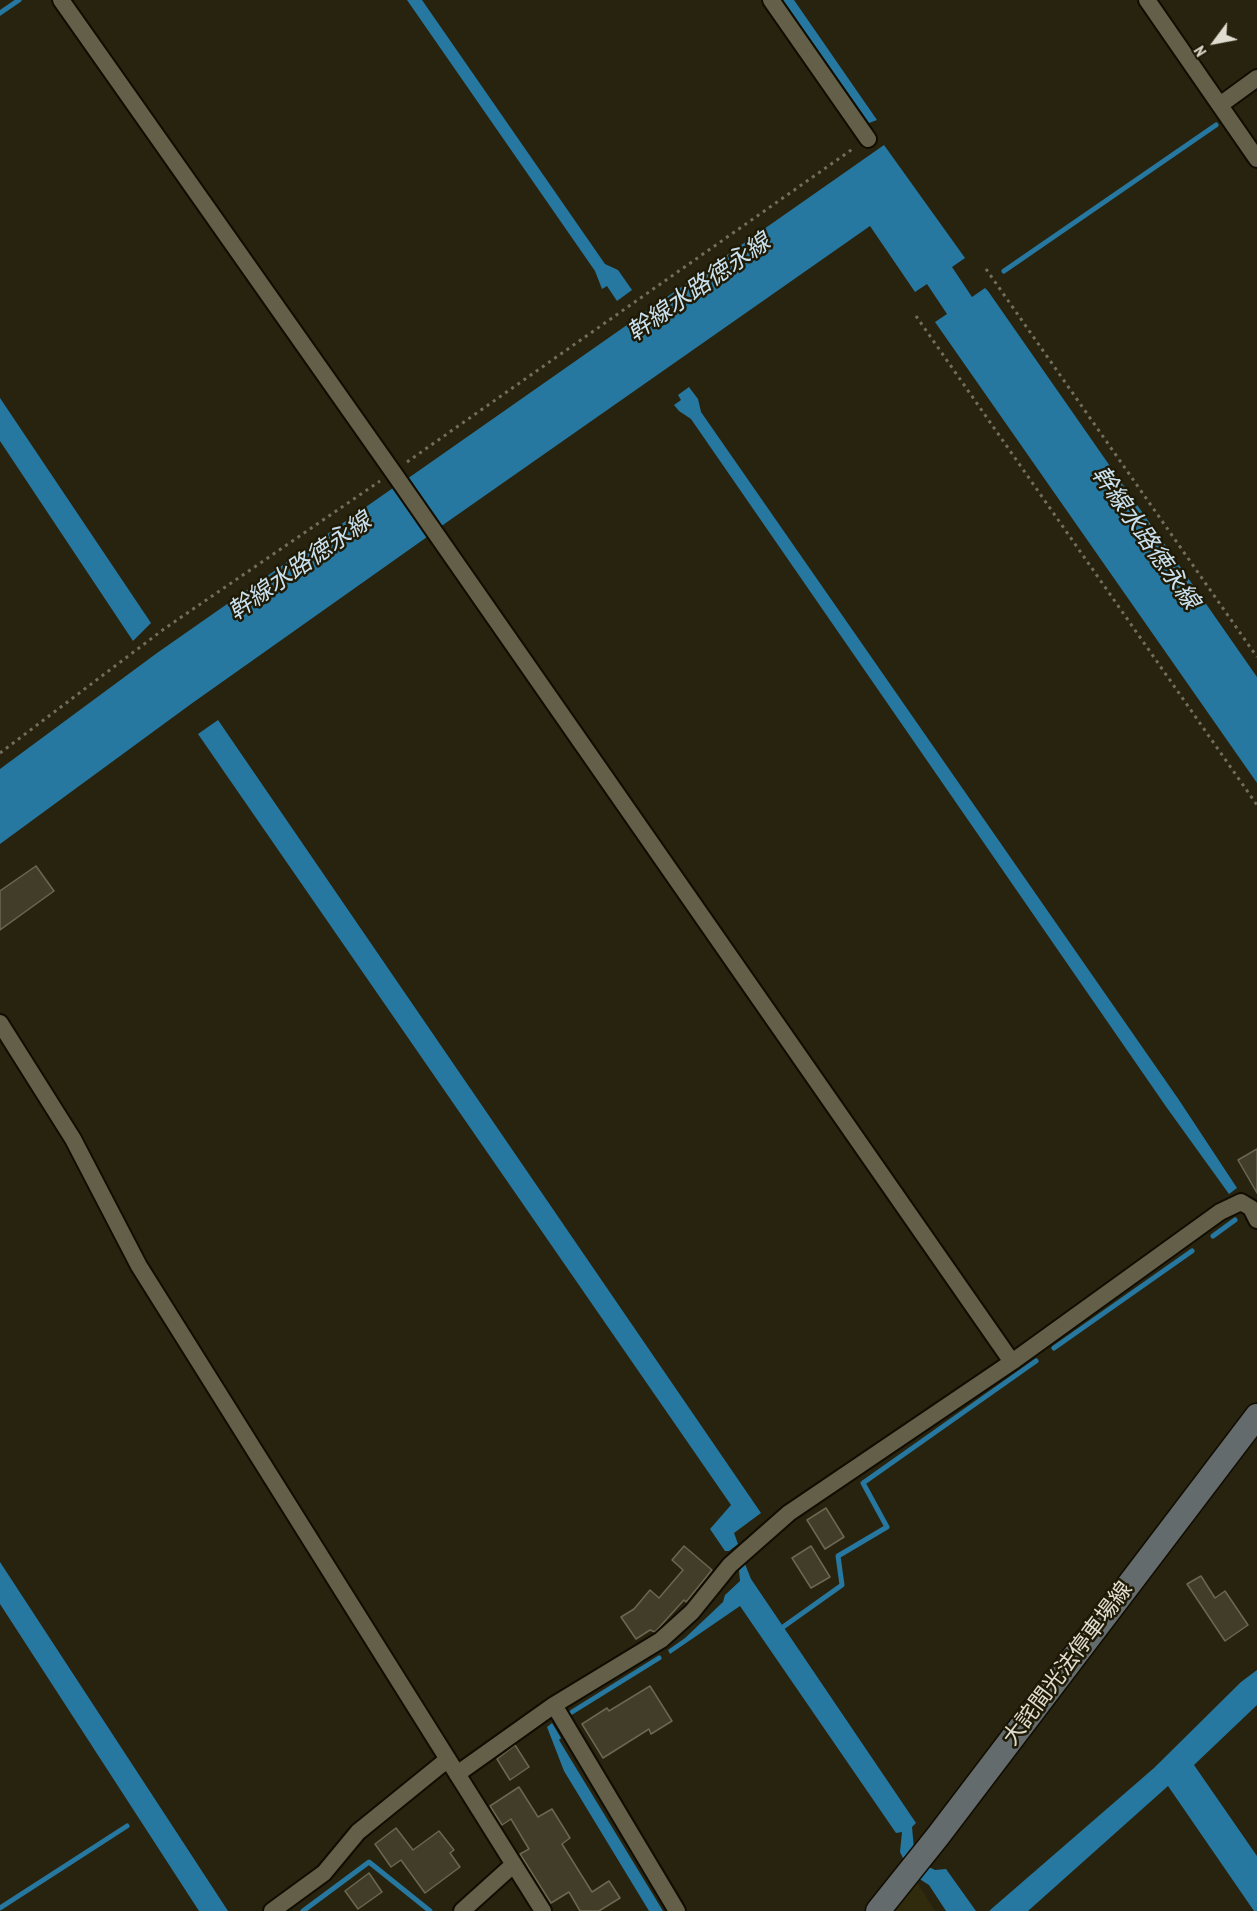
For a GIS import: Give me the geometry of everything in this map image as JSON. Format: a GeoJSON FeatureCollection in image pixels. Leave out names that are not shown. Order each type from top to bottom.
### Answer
{"type":"FeatureCollection","features":[{"type":"Feature","properties":{"kind":"main road","name":"大詫間光法停車場線"},"geometry":{"type":"LineString","coordinates":[[878,1911],[938,1836],[1257,1416]]}},
{"type":"Feature","properties":{"kind":"street"},"geometry":{"type":"LineString","coordinates":[[61,0],[408,493],[1012,1362]]}},
{"type":"Feature","properties":{"kind":"street"},"geometry":{"type":"LineString","coordinates":[[771,0],[867,139]]}},
{"type":"Feature","properties":{"kind":"street"},"geometry":{"type":"LineString","coordinates":[[1147,0],[1257,159]]}},
{"type":"Feature","properties":{"kind":"street"},"geometry":{"type":"LineString","coordinates":[[1220,105],[1257,78]]}},
{"type":"Feature","properties":{"kind":"street"},"geometry":{"type":"LineString","coordinates":[[0,1023],[73,1139],[139,1266],[543,1911]]}},
{"type":"Feature","properties":{"kind":"street"},"geometry":{"type":"LineString","coordinates":[[457,1774],[554,1705],[661,1640],[692,1612],[730,1565],[789,1514],[1012,1362],[1220,1212],[1241,1202],[1251,1208],[1257,1220]]}},
{"type":"Feature","properties":{"kind":"street"},"geometry":{"type":"LineString","coordinates":[[554,1705],[677,1911]]}},
{"type":"Feature","properties":{"kind":"street"},"geometry":{"type":"LineString","coordinates":[[272,1911],[324,1873],[358,1832],[448,1759]]}},
{"type":"Feature","properties":{"kind":"street"},"geometry":{"type":"LineString","coordinates":[[462,1911],[513,1865]]}},
{"type":"Feature","properties":{"kind":"path"},"geometry":{"type":"LineString","coordinates":[[0,753],[164,629],[393,472],[867,139]]}},
{"type":"Feature","properties":{"kind":"path"},"geometry":{"type":"LineString","coordinates":[[986,269],[1257,657]]}},
{"type":"Feature","properties":{"kind":"path"},"geometry":{"type":"LineString","coordinates":[[916,316],[1257,805]]}},
{"type":"Feature","properties":{"kind":"shaded area"},"geometry":{"type":"Polygon","coordinates":[[[916,1881],[935,1911],[894,1911],[916,1881]]]}},
{"type":"Feature","properties":{"kind":"water"},"geometry":{"type":"Polygon","coordinates":[[[407,0],[422,0],[605,264],[618,270],[632,290],[617,301],[607,286],[602,289],[595,271],[407,0]]]}},
{"type":"Feature","properties":{"kind":"water"},"geometry":{"type":"Polygon","coordinates":[[[783,0],[794,0],[877,120],[869,123],[783,0]]]}},
{"type":"Feature","properties":{"kind":"water","name":"幹線水路徳永線"},"geometry":{"type":"Polygon","coordinates":[[[884,145],[965,258],[952,267],[972,297],[985,288],[988,291],[1257,677],[1257,783],[935,322],[947,314],[927,284],[915,292],[870,226],[440,527],[432,515],[419,524],[427,537],[191,704],[0,844],[0,769],[157,653],[393,488],[402,500],[415,491],[407,479],[884,145]]]}},
{"type":"Feature","properties":{"kind":"water"},"geometry":{"type":"Polygon","coordinates":[[[689,387],[698,399],[701,412],[1179,1100],[1237,1188],[1229,1194],[1167,1108],[691,419],[674,405],[681,400],[678,395],[689,387]]]}},
{"type":"Feature","properties":{"kind":"water"},"geometry":{"type":"Polygon","coordinates":[[[0,398],[151,623],[133,641],[0,441],[0,398]]]}},
{"type":"Feature","properties":{"kind":"water"},"geometry":{"type":"Polygon","coordinates":[[[218,720],[761,1513],[734,1533],[738,1544],[729,1551],[725,1551],[710,1529],[731,1505],[198,734],[218,720]]]}},
{"type":"Feature","properties":{"kind":"water"},"geometry":{"type":"Polygon","coordinates":[[[0,1562],[228,1911],[199,1911],[0,1604],[0,1562]]]}},
{"type":"Feature","properties":{"kind":"water"},"geometry":{"type":"Polygon","coordinates":[[[745,1564],[751,1579],[916,1823],[912,1827],[914,1849],[905,1862],[900,1852],[902,1832],[896,1833],[740,1606],[670,1654],[668,1650],[685,1638],[723,1602],[725,1595],[740,1581],[739,1570],[745,1564]]]}},
{"type":"Feature","properties":{"kind":"water"},"geometry":{"type":"Polygon","coordinates":[[[1257,1670],[1257,1705],[1194,1765],[1257,1856],[1257,1911],[1254,1911],[1168,1786],[1028,1911],[989,1911],[1154,1768],[1241,1682],[1257,1670]]]}},
{"type":"Feature","properties":{"kind":"water"},"geometry":{"type":"Polygon","coordinates":[[[552,1723],[561,1738],[559,1740],[663,1911],[649,1911],[564,1771],[547,1727],[552,1723]]]}},
{"type":"Feature","properties":{"kind":"water"},"geometry":{"type":"Polygon","coordinates":[[[929,1867],[935,1870],[946,1869],[976,1911],[946,1911],[929,1885],[918,1878],[929,1867]]]}},
{"type":"Feature","properties":{"kind":"building"},"geometry":{"type":"Polygon","coordinates":[[[36,866],[54,891],[0,930],[0,891],[36,866]]]}},
{"type":"Feature","properties":{"kind":"building"},"geometry":{"type":"Polygon","coordinates":[[[1257,1149],[1257,1193],[1238,1160],[1257,1149]]]}},
{"type":"Feature","properties":{"kind":"building"},"geometry":{"type":"Polygon","coordinates":[[[826,1508],[844,1537],[825,1549],[807,1520],[826,1508]]]}},
{"type":"Feature","properties":{"kind":"building"},"geometry":{"type":"Polygon","coordinates":[[[684,1546],[712,1570],[686,1602],[684,1600],[655,1632],[650,1630],[636,1639],[621,1617],[634,1609],[650,1590],[659,1598],[683,1570],[672,1560],[684,1546]]]}},
{"type":"Feature","properties":{"kind":"building"},"geometry":{"type":"Polygon","coordinates":[[[811,1546],[830,1577],[811,1588],[792,1558],[811,1546]]]}},
{"type":"Feature","properties":{"kind":"building"},"geometry":{"type":"Polygon","coordinates":[[[1201,1576],[1215,1598],[1225,1591],[1248,1625],[1225,1641],[1187,1584],[1201,1576]]]}},
{"type":"Feature","properties":{"kind":"building"},"geometry":{"type":"Polygon","coordinates":[[[650,1686],[672,1721],[651,1734],[649,1729],[603,1758],[582,1724],[607,1708],[609,1711],[650,1686]]]}},
{"type":"Feature","properties":{"kind":"building"},"geometry":{"type":"Polygon","coordinates":[[[515,1745],[529,1767],[510,1780],[497,1759],[515,1745]]]}},
{"type":"Feature","properties":{"kind":"building"},"geometry":{"type":"Polygon","coordinates":[[[519,1787],[538,1817],[552,1809],[570,1838],[562,1844],[592,1892],[609,1881],[620,1898],[599,1911],[580,1911],[569,1892],[551,1903],[520,1854],[529,1849],[511,1819],[502,1825],[490,1806],[519,1787]]]}},
{"type":"Feature","properties":{"kind":"building"},"geometry":{"type":"Polygon","coordinates":[[[396,1828],[413,1850],[439,1831],[454,1850],[450,1853],[460,1867],[425,1893],[401,1860],[391,1867],[375,1844],[396,1828]]]}},
{"type":"Feature","properties":{"kind":"building"},"geometry":{"type":"Polygon","coordinates":[[[369,1873],[382,1892],[358,1909],[345,1891],[369,1873]]]}},
{"type":"Feature","properties":{"kind":"waterway"},"geometry":{"type":"LineString","coordinates":[[0,13],[19,0]]}},
{"type":"Feature","properties":{"kind":"waterway"},"geometry":{"type":"LineString","coordinates":[[1004,271],[1216,125]]}},
{"type":"Feature","properties":{"kind":"waterway"},"geometry":{"type":"LineString","coordinates":[[1213,1236],[1235,1220]]}},
{"type":"Feature","properties":{"kind":"waterway"},"geometry":{"type":"LineString","coordinates":[[1054,1348],[1192,1251]]}},
{"type":"Feature","properties":{"kind":"waterway"},"geometry":{"type":"LineString","coordinates":[[783,1627],[842,1585],[838,1556],[887,1527],[863,1483],[1036,1361]]}},
{"type":"Feature","properties":{"kind":"waterway"},"geometry":{"type":"LineString","coordinates":[[572,1712],[659,1658]]}},
{"type":"Feature","properties":{"kind":"waterway"},"geometry":{"type":"LineString","coordinates":[[0,1908],[127,1826]]}},
{"type":"Feature","properties":{"kind":"waterway"},"geometry":{"type":"LineString","coordinates":[[303,1911],[369,1862],[430,1911]]}}]}
